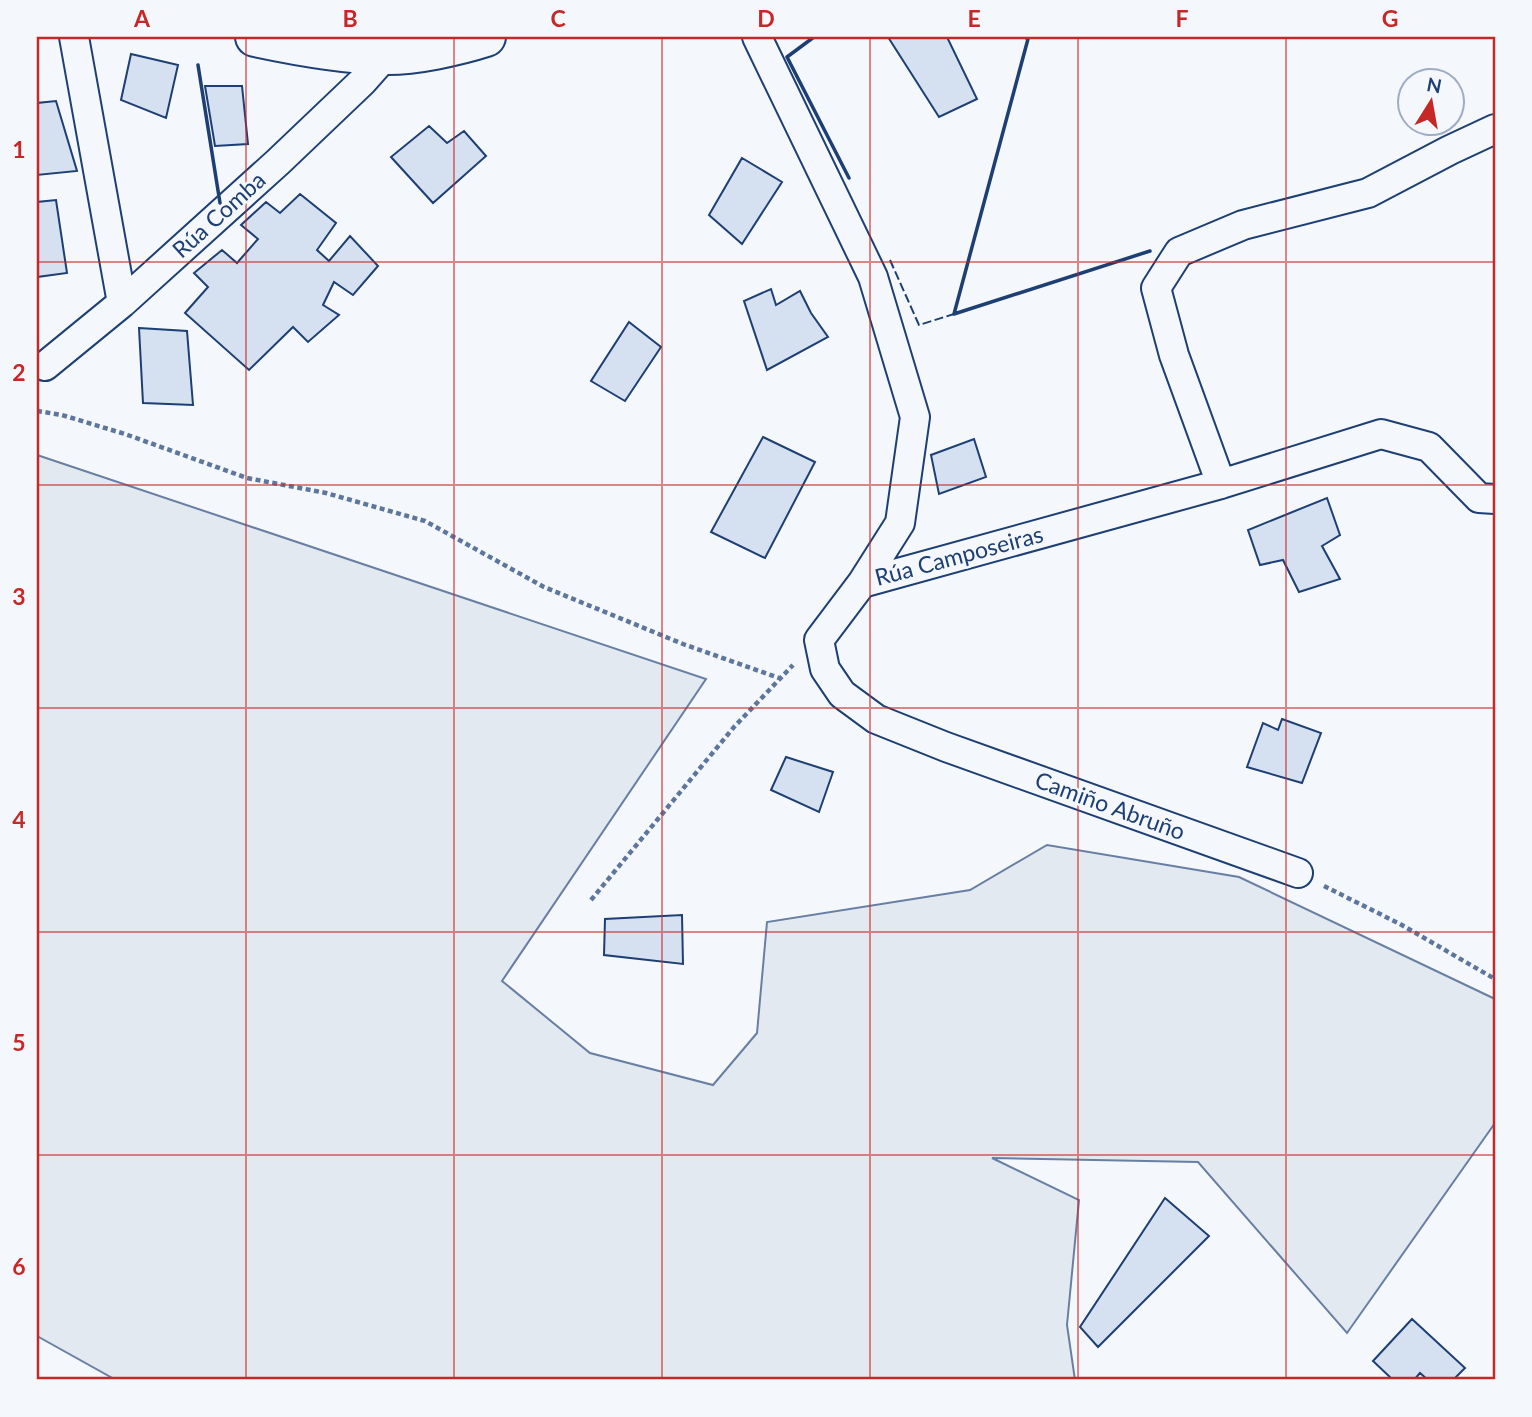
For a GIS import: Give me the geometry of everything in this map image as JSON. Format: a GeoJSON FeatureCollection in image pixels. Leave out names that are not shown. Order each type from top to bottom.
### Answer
{"type":"FeatureCollection","features":[{"type":"Feature","properties":{"kind":"main road"},"geometry":{"type":"LineString","coordinates":[[255,37],[303,48],[386,55],[426,51],[486,37]]}},
{"type":"Feature","properties":{"kind":"street"},"geometry":{"type":"LineString","coordinates":[[74,37],[122,303]]}},
{"type":"Feature","properties":{"kind":"street","name":"Rúa Camposeiras"},"geometry":{"type":"LineString","coordinates":[[757,37],[873,277],[915,417],[900,523],[862,583]]}},
{"type":"Feature","properties":{"kind":"street","name":"Rúa Comba"},"geometry":{"type":"LineString","coordinates":[[45,366],[122,303],[278,162],[363,81],[386,55]]}},
{"type":"Feature","properties":{"kind":"street"},"geometry":{"type":"LineString","coordinates":[[1220,484],[1174,355],[1156,288],[1179,252],[1243,225],[1368,194],[1450,150],[1495,130]]}},
{"type":"Feature","properties":{"kind":"street","name":"Rúa Camposeiras"},"geometry":{"type":"LineString","coordinates":[[862,583],[1220,484],[1381,434],[1429,447],[1479,498],[1495,499]]}},
{"type":"Feature","properties":{"kind":"street"},"geometry":{"type":"LineString","coordinates":[[819,640],[862,583]]}},
{"type":"Feature","properties":{"kind":"street","name":"Camiño Abruño"},"geometry":{"type":"LineString","coordinates":[[819,640],[825,670],[842,694],[876,719],[946,747],[1298,873]]}},
{"type":"Feature","properties":{"kind":"path"},"geometry":{"type":"LineString","coordinates":[[37,411],[62,415],[125,433],[247,478],[326,493],[425,521],[544,587],[683,644],[779,678]]}},
{"type":"Feature","properties":{"kind":"path"},"geometry":{"type":"LineString","coordinates":[[590,900],[734,727],[819,640]]}},
{"type":"Feature","properties":{"kind":"path"},"geometry":{"type":"LineString","coordinates":[[1298,873],[1401,924],[1495,979]]}},
{"type":"Feature","properties":{"kind":"shaded area"},"geometry":{"type":"Polygon","coordinates":[[[37,455],[706,679],[502,981],[590,1053],[713,1085],[757,1033],[767,922],[970,890],[1047,845],[1239,877],[1495,999],[1495,1123],[1347,1333],[1198,1162],[992,1158],[1079,1200],[1067,1325],[1075,1380],[116,1380],[37,1336],[37,455]]]}},
{"type":"Feature","properties":{"kind":"building"},"geometry":{"type":"Polygon","coordinates":[[[888,37],[947,37],[977,99],[939,117],[888,37]]]}},
{"type":"Feature","properties":{"kind":"building"},"geometry":{"type":"Polygon","coordinates":[[[131,54],[178,65],[166,118],[121,100],[131,54]]]}},
{"type":"Feature","properties":{"kind":"building"},"geometry":{"type":"Polygon","coordinates":[[[205,86],[242,86],[248,144],[215,146],[205,86]]]}},
{"type":"Feature","properties":{"kind":"building"},"geometry":{"type":"Polygon","coordinates":[[[56,101],[77,171],[37,175],[37,103],[56,101]]]}},
{"type":"Feature","properties":{"kind":"building"},"geometry":{"type":"Polygon","coordinates":[[[429,126],[447,143],[464,131],[486,156],[433,203],[391,157],[429,126]]]}},
{"type":"Feature","properties":{"kind":"building"},"geometry":{"type":"Polygon","coordinates":[[[742,158],[782,182],[742,244],[709,215],[742,158]]]}},
{"type":"Feature","properties":{"kind":"building"},"geometry":{"type":"Polygon","coordinates":[[[300,194],[336,223],[317,250],[329,261],[350,236],[378,266],[353,295],[334,282],[323,305],[339,315],[308,342],[293,327],[249,370],[185,313],[208,287],[194,273],[222,250],[237,263],[258,239],[241,225],[266,202],[280,213],[300,194]]]}},
{"type":"Feature","properties":{"kind":"building"},"geometry":{"type":"Polygon","coordinates":[[[56,200],[67,273],[37,277],[37,202],[56,200]]]}},
{"type":"Feature","properties":{"kind":"building"},"geometry":{"type":"Polygon","coordinates":[[[771,289],[776,305],[800,291],[828,337],[767,370],[744,301],[771,289]]]}},
{"type":"Feature","properties":{"kind":"building"},"geometry":{"type":"Polygon","coordinates":[[[629,322],[661,347],[625,401],[591,381],[629,322]]]}},
{"type":"Feature","properties":{"kind":"building"},"geometry":{"type":"Polygon","coordinates":[[[139,328],[187,331],[193,405],[143,403],[139,328]]]}},
{"type":"Feature","properties":{"kind":"building"},"geometry":{"type":"Polygon","coordinates":[[[763,437],[815,462],[765,558],[711,532],[763,437]]]}},
{"type":"Feature","properties":{"kind":"building"},"geometry":{"type":"Polygon","coordinates":[[[974,439],[986,477],[939,494],[931,455],[974,439]]]}},
{"type":"Feature","properties":{"kind":"building"},"geometry":{"type":"Polygon","coordinates":[[[1327,498],[1340,535],[1322,546],[1340,579],[1299,592],[1283,560],[1260,565],[1248,530],[1327,498]]]}},
{"type":"Feature","properties":{"kind":"building"},"geometry":{"type":"Polygon","coordinates":[[[1282,719],[1321,733],[1302,783],[1247,767],[1263,723],[1278,730],[1282,719]]]}},
{"type":"Feature","properties":{"kind":"building"},"geometry":{"type":"Polygon","coordinates":[[[786,757],[833,772],[819,812],[771,790],[786,757]]]}},
{"type":"Feature","properties":{"kind":"building"},"geometry":{"type":"Polygon","coordinates":[[[682,915],[683,964],[604,955],[605,919],[682,915]]]}},
{"type":"Feature","properties":{"kind":"building"},"geometry":{"type":"Polygon","coordinates":[[[1165,1198],[1209,1236],[1098,1347],[1080,1327],[1165,1198]]]}},
{"type":"Feature","properties":{"kind":"building"},"geometry":{"type":"Polygon","coordinates":[[[1412,1319],[1465,1368],[1453,1380],[1428,1380],[1420,1373],[1414,1380],[1393,1380],[1373,1361],[1412,1319]]]}},
{"type":"Feature","properties":{"kind":"fence"},"geometry":{"type":"LineString","coordinates":[[890,260],[919,325],[954,314]]}},
{"type":"Feature","properties":{"kind":"wall"},"geometry":{"type":"LineString","coordinates":[[814,37],[787,57],[849,178]]}},
{"type":"Feature","properties":{"kind":"wall"},"geometry":{"type":"LineString","coordinates":[[1025,37],[1028,39],[954,314],[1150,251]]}},
{"type":"Feature","properties":{"kind":"wall"},"geometry":{"type":"LineString","coordinates":[[198,65],[220,203]]}}]}
